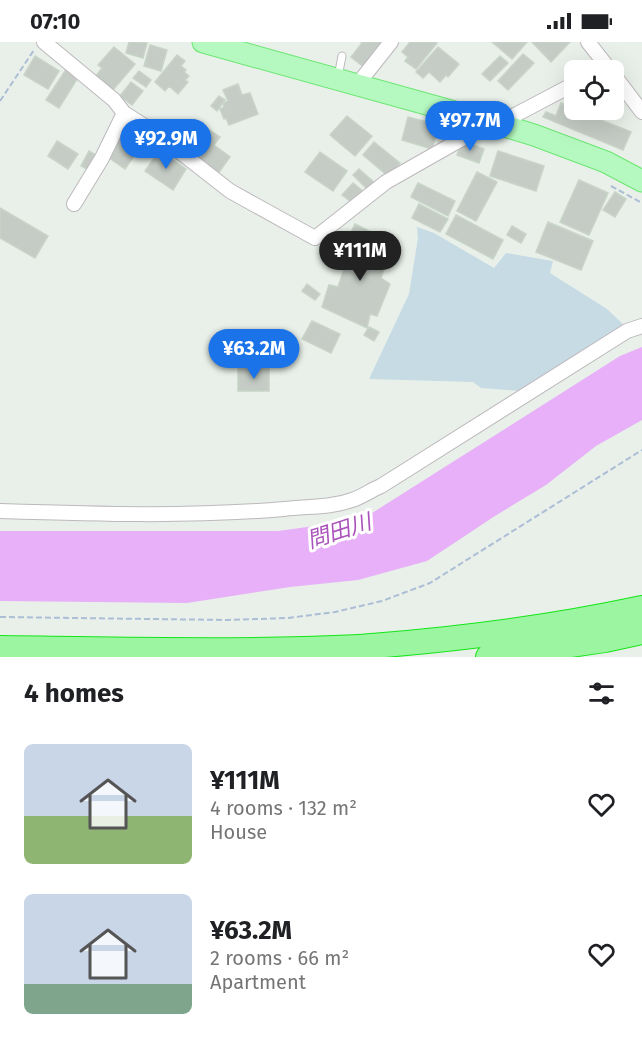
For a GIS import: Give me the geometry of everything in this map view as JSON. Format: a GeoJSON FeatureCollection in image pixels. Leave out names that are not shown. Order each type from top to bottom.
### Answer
{"type":"FeatureCollection","features":[{"type":"Feature","properties":{"kind":"highway"},"geometry":{"type":"LineString","coordinates":[[0,648],[256,650],[371,646],[484,635],[601,617],[642,608]]}},
{"type":"Feature","properties":{"kind":"highway"},"geometry":{"type":"LineString","coordinates":[[488,657],[605,640],[642,632]]}},
{"type":"Feature","properties":{"kind":"main road"},"geometry":{"type":"LineString","coordinates":[[203,42],[534,135],[606,162],[642,181]]}},
{"type":"Feature","properties":{"kind":"street"},"geometry":{"type":"LineString","coordinates":[[44,42],[114,100],[124,113],[157,134],[230,191],[315,238],[386,182],[467,136],[475,117]]}},
{"type":"Feature","properties":{"kind":"street"},"geometry":{"type":"LineString","coordinates":[[347,82],[391,42]]}},
{"type":"Feature","properties":{"kind":"street"},"geometry":{"type":"LineString","coordinates":[[588,42],[600,60]]}},
{"type":"Feature","properties":{"kind":"street"},"geometry":{"type":"LineString","coordinates":[[498,124],[564,89]]}},
{"type":"Feature","properties":{"kind":"street"},"geometry":{"type":"LineString","coordinates":[[624,90],[642,112]]}},
{"type":"Feature","properties":{"kind":"street"},"geometry":{"type":"LineString","coordinates":[[74,204],[102,158],[124,113]]}},
{"type":"Feature","properties":{"kind":"street"},"geometry":{"type":"LineString","coordinates":[[0,511],[110,514],[240,513],[297,507],[326,507],[353,500],[381,486],[627,331],[642,326]]}},
{"type":"Feature","properties":{"kind":"lane"},"geometry":{"type":"LineString","coordinates":[[342,56],[347,82]]}},
{"type":"Feature","properties":{"kind":"path"},"geometry":{"type":"LineString","coordinates":[[0,101],[39,42]]}},
{"type":"Feature","properties":{"kind":"path"},"geometry":{"type":"LineString","coordinates":[[606,183],[642,203]]}},
{"type":"Feature","properties":{"kind":"path"},"geometry":{"type":"LineString","coordinates":[[0,617],[227,620],[288,618],[335,612],[382,601],[430,583],[642,450]]}},
{"type":"Feature","properties":{"kind":"shaded area"},"geometry":{"type":"Polygon","coordinates":[[[417,227],[434,233],[494,268],[506,253],[553,261],[550,273],[607,309],[626,327],[521,391],[481,388],[473,382],[369,379],[409,294],[418,238],[417,227]]]}},
{"type":"Feature","properties":{"kind":"water","name":"問田川"},"geometry":{"type":"Polygon","coordinates":[[[642,347],[642,420],[596,446],[546,485],[427,561],[358,580],[290,587],[187,603],[0,601],[0,531],[278,531],[322,525],[372,513],[620,356],[642,347]]]}},
{"type":"Feature","properties":{"kind":"building"},"geometry":{"type":"Polygon","coordinates":[[[129,42],[147,43],[143,58],[126,53],[129,42]]]}},
{"type":"Feature","properties":{"kind":"building"},"geometry":{"type":"Polygon","coordinates":[[[361,42],[383,42],[364,67],[351,57],[361,42]]]}},
{"type":"Feature","properties":{"kind":"building"},"geometry":{"type":"Polygon","coordinates":[[[410,42],[437,43],[416,69],[405,61],[408,57],[402,52],[410,42]]]}},
{"type":"Feature","properties":{"kind":"building"},"geometry":{"type":"Polygon","coordinates":[[[492,42],[527,42],[512,59],[492,42]]]}},
{"type":"Feature","properties":{"kind":"building"},"geometry":{"type":"Polygon","coordinates":[[[532,42],[570,42],[551,62],[532,42]]]}},
{"type":"Feature","properties":{"kind":"building"},"geometry":{"type":"Polygon","coordinates":[[[150,45],[167,50],[161,71],[144,66],[150,45]]]}},
{"type":"Feature","properties":{"kind":"building"},"geometry":{"type":"Polygon","coordinates":[[[114,47],[135,64],[113,90],[96,76],[102,68],[98,65],[114,47]]]}},
{"type":"Feature","properties":{"kind":"building"},"geometry":{"type":"Polygon","coordinates":[[[438,47],[459,64],[448,77],[446,75],[440,82],[429,72],[423,78],[416,72],[438,47]]]}},
{"type":"Feature","properties":{"kind":"building"},"geometry":{"type":"Polygon","coordinates":[[[523,54],[534,63],[508,90],[498,81],[523,54]]]}},
{"type":"Feature","properties":{"kind":"building"},"geometry":{"type":"Polygon","coordinates":[[[177,55],[185,61],[181,66],[189,76],[185,80],[188,82],[178,94],[169,86],[165,91],[155,82],[177,55]]]}},
{"type":"Feature","properties":{"kind":"building"},"geometry":{"type":"Polygon","coordinates":[[[35,56],[59,71],[48,89],[24,75],[35,56]]]}},
{"type":"Feature","properties":{"kind":"building"},"geometry":{"type":"Polygon","coordinates":[[[500,56],[508,63],[490,81],[482,74],[500,56]]]}},
{"type":"Feature","properties":{"kind":"building"},"geometry":{"type":"Polygon","coordinates":[[[67,68],[79,76],[59,108],[46,100],[67,68]]]}},
{"type":"Feature","properties":{"kind":"building"},"geometry":{"type":"Polygon","coordinates":[[[139,71],[151,80],[146,87],[133,78],[139,71]]]}},
{"type":"Feature","properties":{"kind":"building"},"geometry":{"type":"Polygon","coordinates":[[[131,82],[143,91],[132,105],[120,96],[131,82]]]}},
{"type":"Feature","properties":{"kind":"building"},"geometry":{"type":"Polygon","coordinates":[[[238,84],[242,95],[250,93],[258,114],[229,125],[220,109],[224,107],[223,103],[228,101],[223,90],[238,84]]]}},
{"type":"Feature","properties":{"kind":"building"},"geometry":{"type":"Polygon","coordinates":[[[219,96],[225,100],[217,111],[211,106],[219,96]]]}},
{"type":"Feature","properties":{"kind":"building"},"geometry":{"type":"Polygon","coordinates":[[[561,103],[564,104],[564,120],[601,120],[631,132],[623,150],[543,117],[546,112],[556,116],[561,103]]]}},
{"type":"Feature","properties":{"kind":"building"},"geometry":{"type":"Polygon","coordinates":[[[347,116],[372,136],[355,156],[330,135],[347,116]]]}},
{"type":"Feature","properties":{"kind":"building"},"geometry":{"type":"Polygon","coordinates":[[[408,117],[439,125],[432,149],[402,140],[408,117]]]}},
{"type":"Feature","properties":{"kind":"building"},"geometry":{"type":"Polygon","coordinates":[[[194,120],[220,137],[214,145],[230,157],[217,175],[198,160],[204,153],[182,138],[194,120]]]}},
{"type":"Feature","properties":{"kind":"building"},"geometry":{"type":"Polygon","coordinates":[[[126,130],[144,142],[125,169],[108,157],[126,130]]]}},
{"type":"Feature","properties":{"kind":"building"},"geometry":{"type":"Polygon","coordinates":[[[57,141],[78,154],[68,169],[48,156],[57,141]]]}},
{"type":"Feature","properties":{"kind":"building"},"geometry":{"type":"Polygon","coordinates":[[[462,141],[484,149],[479,163],[457,155],[462,141]]]}},
{"type":"Feature","properties":{"kind":"building"},"geometry":{"type":"Polygon","coordinates":[[[374,142],[400,163],[389,177],[363,155],[374,142]]]}},
{"type":"Feature","properties":{"kind":"building"},"geometry":{"type":"Polygon","coordinates":[[[89,151],[96,155],[89,170],[81,166],[89,151]]]}},
{"type":"Feature","properties":{"kind":"building"},"geometry":{"type":"Polygon","coordinates":[[[159,151],[186,169],[173,190],[145,171],[159,151]]]}},
{"type":"Feature","properties":{"kind":"building"},"geometry":{"type":"Polygon","coordinates":[[[498,151],[544,166],[536,191],[490,176],[498,151]]]}},
{"type":"Feature","properties":{"kind":"building"},"geometry":{"type":"Polygon","coordinates":[[[320,152],[347,171],[333,191],[305,172],[320,152]]]}},
{"type":"Feature","properties":{"kind":"building"},"geometry":{"type":"Polygon","coordinates":[[[359,169],[376,184],[369,191],[353,175],[359,169]]]}},
{"type":"Feature","properties":{"kind":"building"},"geometry":{"type":"Polygon","coordinates":[[[477,172],[497,182],[476,221],[457,211],[477,172]]]}},
{"type":"Feature","properties":{"kind":"building"},"geometry":{"type":"Polygon","coordinates":[[[579,180],[608,193],[589,235],[560,222],[579,180]]]}},
{"type":"Feature","properties":{"kind":"building"},"geometry":{"type":"Polygon","coordinates":[[[353,183],[364,192],[354,204],[342,195],[353,183]]]}},
{"type":"Feature","properties":{"kind":"building"},"geometry":{"type":"Polygon","coordinates":[[[418,183],[455,201],[448,216],[411,197],[418,183]]]}},
{"type":"Feature","properties":{"kind":"building"},"geometry":{"type":"Polygon","coordinates":[[[615,192],[626,199],[615,217],[603,210],[615,192]]]}},
{"type":"Feature","properties":{"kind":"building"},"geometry":{"type":"Polygon","coordinates":[[[419,204],[448,219],[440,232],[412,218],[419,204]]]}},
{"type":"Feature","properties":{"kind":"building"},"geometry":{"type":"Polygon","coordinates":[[[0,208],[48,236],[35,258],[0,238],[0,208]]]}},
{"type":"Feature","properties":{"kind":"building"},"geometry":{"type":"Polygon","coordinates":[[[456,215],[503,240],[493,259],[446,234],[456,215]]]}},
{"type":"Feature","properties":{"kind":"building"},"geometry":{"type":"Polygon","coordinates":[[[548,222],[593,241],[581,270],[536,252],[548,222]]]}},
{"type":"Feature","properties":{"kind":"building"},"geometry":{"type":"Polygon","coordinates":[[[355,224],[389,241],[384,253],[371,249],[368,258],[384,269],[381,278],[390,284],[377,316],[370,314],[367,328],[322,307],[329,285],[338,287],[348,257],[357,257],[361,243],[349,237],[355,224]]]}},
{"type":"Feature","properties":{"kind":"building"},"geometry":{"type":"Polygon","coordinates":[[[512,226],[526,234],[521,243],[507,235],[512,226]]]}},
{"type":"Feature","properties":{"kind":"building"},"geometry":{"type":"Polygon","coordinates":[[[392,243],[400,247],[394,260],[385,257],[392,243]]]}},
{"type":"Feature","properties":{"kind":"building"},"geometry":{"type":"Polygon","coordinates":[[[307,284],[320,294],[315,300],[302,291],[307,284]]]}},
{"type":"Feature","properties":{"kind":"building"},"geometry":{"type":"Polygon","coordinates":[[[312,321],[340,334],[331,353],[302,339],[312,321]]]}},
{"type":"Feature","properties":{"kind":"building"},"geometry":{"type":"Polygon","coordinates":[[[369,327],[379,332],[374,341],[364,335],[369,327]]]}},
{"type":"Feature","properties":{"kind":"building"},"geometry":{"type":"Polygon","coordinates":[[[238,368],[269,368],[269,391],[238,391],[238,368]]]}}]}
